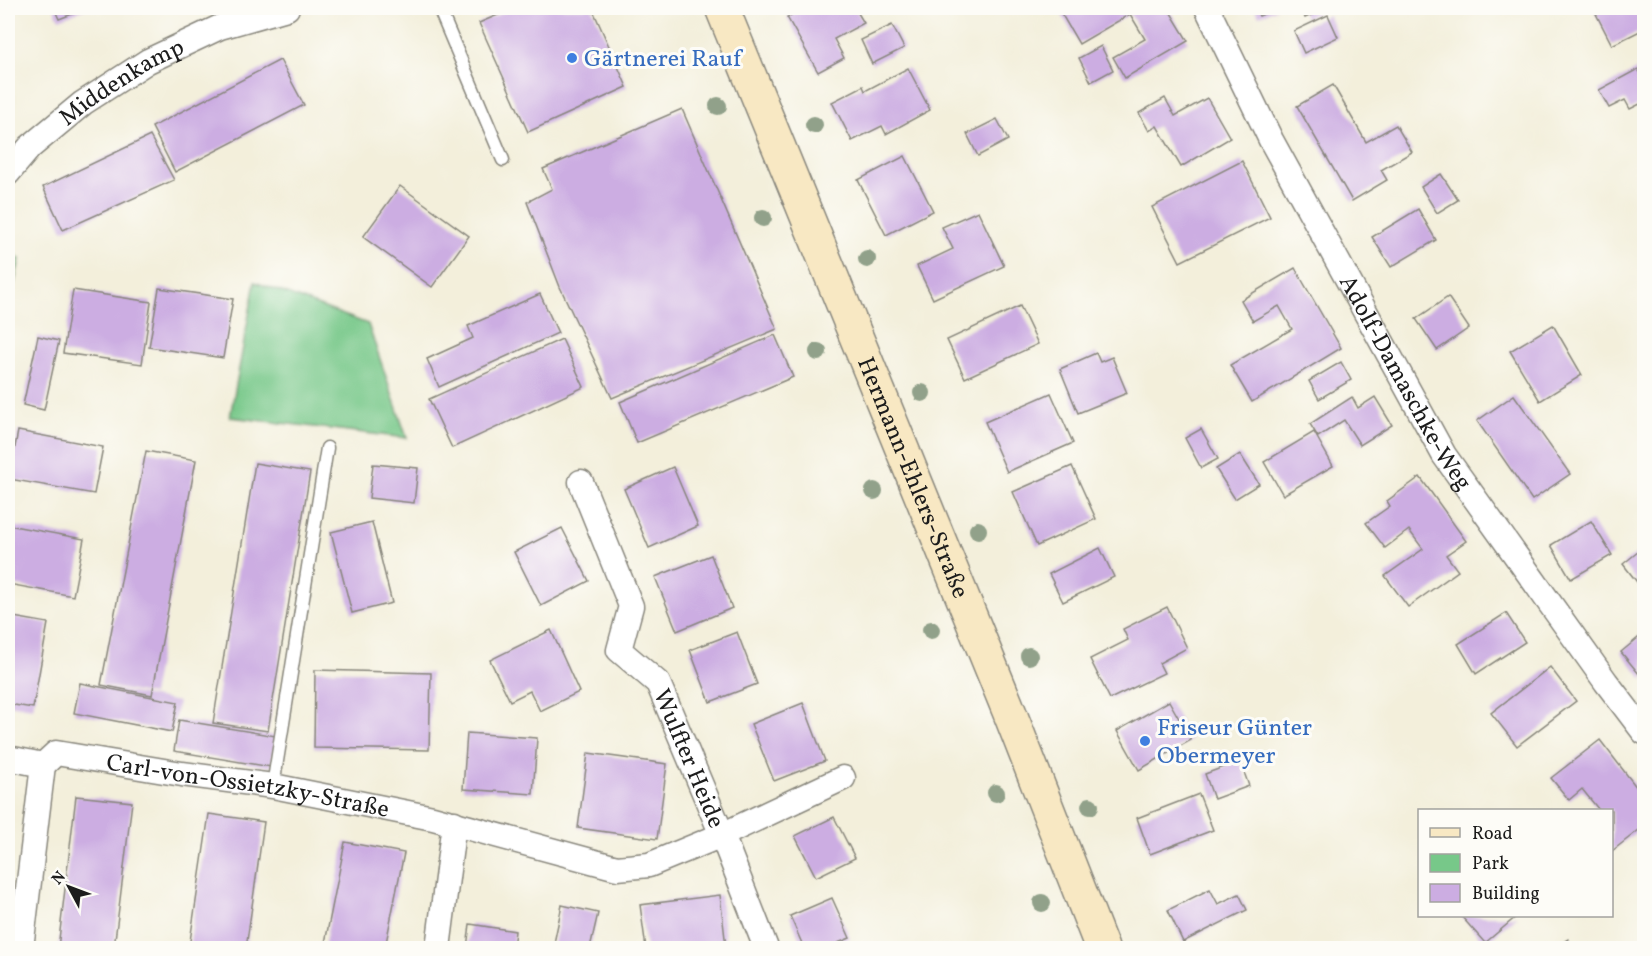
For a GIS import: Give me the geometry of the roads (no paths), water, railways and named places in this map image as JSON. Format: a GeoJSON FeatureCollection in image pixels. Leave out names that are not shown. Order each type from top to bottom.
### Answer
{"type":"FeatureCollection","features":[{"type":"Feature","properties":{"kind":"street","name":"Middenkamp"},"geometry":{"type":"LineString","coordinates":[[8,172],[30,147],[83,103],[216,17],[287,8]]}},
{"type":"Feature","properties":{"kind":"street","name":"Hermann-Ehlers-Straße"},"geometry":{"type":"LineString","coordinates":[[722,8],[1009,711],[1102,948]]}},
{"type":"Feature","properties":{"kind":"street","name":"Adolf-Damaschke-Weg"},"geometry":{"type":"LineString","coordinates":[[1207,8],[1271,140],[1444,455],[1644,732]]}},
{"type":"Feature","properties":{"kind":"street","name":"Wulfter Heide"},"geometry":{"type":"LineString","coordinates":[[581,482],[631,606],[619,650],[658,683],[722,835],[766,948]]}},
{"type":"Feature","properties":{"kind":"street","name":"Carl-von-Ossietzky-Straße"},"geometry":{"type":"LineString","coordinates":[[43,765],[56,753],[182,774],[273,786],[454,823],[617,868],[648,865],[722,835],[843,778]]}},
{"type":"Feature","properties":{"kind":"street"},"geometry":{"type":"LineString","coordinates":[[8,758],[43,765],[21,948]]}},
{"type":"Feature","properties":{"kind":"street"},"geometry":{"type":"LineString","coordinates":[[438,948],[454,823]]}},
{"type":"Feature","properties":{"kind":"lane"},"geometry":{"type":"LineString","coordinates":[[439,8],[503,160]]}},
{"type":"Feature","properties":{"kind":"lane"},"geometry":{"type":"LineString","coordinates":[[273,786],[327,448]]}},
{"type":"Feature","properties":{"kind":"place","name":"Gärtnerei Rauf"},"geometry":{"type":"Point","coordinates":[572,58]}},
{"type":"Feature","properties":{"kind":"place","name":"Friseur Günter Obermeyer"},"geometry":{"type":"Point","coordinates":[1145,741]}}]}
